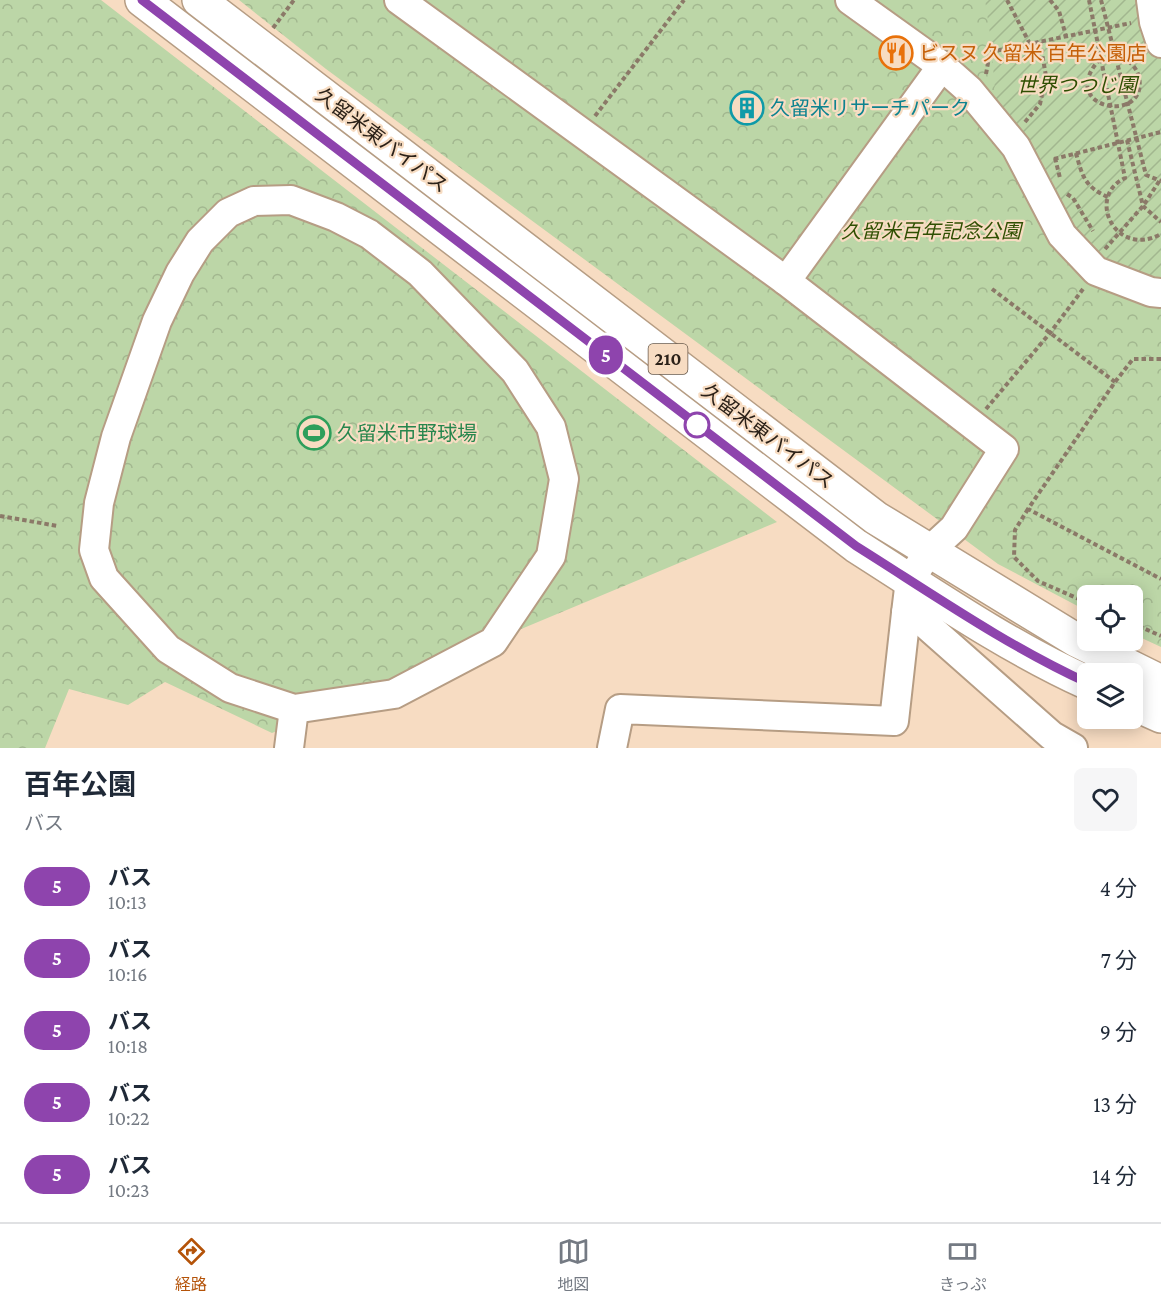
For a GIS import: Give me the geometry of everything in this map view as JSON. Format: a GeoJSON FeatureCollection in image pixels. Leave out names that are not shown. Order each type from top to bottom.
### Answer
{"type":"FeatureCollection","features":[{"type":"Feature","properties":{"kind":"highway","name":"久留米東バイパス"},"geometry":{"type":"LineString","coordinates":[[142,0],[856,546],[975,621],[1077,678]]}},
{"type":"Feature","properties":{"kind":"highway","name":"久留米東バイパス"},"geometry":{"type":"LineString","coordinates":[[199,0],[876,518],[1076,640],[1161,682]]}},
{"type":"Feature","properties":{"kind":"highway"},"geometry":{"type":"LineString","coordinates":[[1143,708],[1161,716]]}},
{"type":"Feature","properties":{"kind":"street"},"geometry":{"type":"LineString","coordinates":[[850,0],[942,66],[969,90],[1016,147],[1041,199],[1062,235],[1151,292],[1161,293]]}},
{"type":"Feature","properties":{"kind":"street"},"geometry":{"type":"LineString","coordinates":[[409,4],[581,134],[786,281],[1004,448],[954,528],[929,551],[910,580],[894,721],[620,709],[612,748]]}},
{"type":"Feature","properties":{"kind":"street"},"geometry":{"type":"LineString","coordinates":[[786,281],[942,66]]}},
{"type":"Feature","properties":{"kind":"street"},"geometry":{"type":"LineString","coordinates":[[291,200],[336,217],[369,234],[420,273],[515,370],[551,427],[564,479],[550,556],[493,642],[394,694],[294,709],[230,688],[168,649],[104,578],[94,550],[99,503],[113,448],[157,321],[180,273],[200,242],[228,213],[254,201],[291,200]]}},
{"type":"Feature","properties":{"kind":"street"},"geometry":{"type":"LineString","coordinates":[[906,613],[931,628],[1061,744]]}},
{"type":"Feature","properties":{"kind":"street"},"geometry":{"type":"LineString","coordinates":[[289,748],[294,709]]}},
{"type":"Feature","properties":{"kind":"path"},"geometry":{"type":"LineString","coordinates":[[267,36],[294,0]]}},
{"type":"Feature","properties":{"kind":"path"},"geometry":{"type":"LineString","coordinates":[[581,134],[684,0]]}},
{"type":"Feature","properties":{"kind":"path"},"geometry":{"type":"LineString","coordinates":[[1007,0],[1030,44]]}},
{"type":"Feature","properties":{"kind":"path"},"geometry":{"type":"LineString","coordinates":[[1050,0],[1059,12],[1066,36]]}},
{"type":"Feature","properties":{"kind":"path"},"geometry":{"type":"LineString","coordinates":[[1089,0],[1125,178],[1113,188],[1108,197],[1108,218],[1119,233],[1131,240],[1152,239],[1161,234]]}},
{"type":"Feature","properties":{"kind":"path"},"geometry":{"type":"LineString","coordinates":[[984,411],[1050,333],[1119,233],[1143,206],[1161,180],[1146,174],[1101,0]]}},
{"type":"Feature","properties":{"kind":"path"},"geometry":{"type":"LineString","coordinates":[[980,104],[990,52],[1095,30],[1155,21]]}},
{"type":"Feature","properties":{"kind":"path"},"geometry":{"type":"LineString","coordinates":[[1010,141],[1040,104],[1046,76],[1040,42]]}},
{"type":"Feature","properties":{"kind":"path"},"geometry":{"type":"LineString","coordinates":[[1101,58],[1093,66],[1088,83],[1095,99],[1102,105],[1119,107],[1128,103],[1137,92],[1139,76],[1131,62],[1116,56]]}},
{"type":"Feature","properties":{"kind":"path"},"geometry":{"type":"LineString","coordinates":[[1108,197],[1096,192],[1082,177],[1076,153],[1161,132]]}},
{"type":"Feature","properties":{"kind":"path"},"geometry":{"type":"LineString","coordinates":[[1127,140],[1143,206],[1161,222]]}},
{"type":"Feature","properties":{"kind":"path"},"geometry":{"type":"LineString","coordinates":[[1055,158],[1059,181]]}},
{"type":"Feature","properties":{"kind":"path"},"geometry":{"type":"LineString","coordinates":[[1059,187],[1074,198],[1087,223],[1101,260]]}},
{"type":"Feature","properties":{"kind":"path"},"geometry":{"type":"LineString","coordinates":[[992,289],[1115,382]]}},
{"type":"Feature","properties":{"kind":"path"},"geometry":{"type":"LineString","coordinates":[[1077,598],[1038,580],[1014,557],[1015,530],[1133,359],[1161,359]]}},
{"type":"Feature","properties":{"kind":"path"},"geometry":{"type":"LineString","coordinates":[[1028,509],[1161,579]]}},
{"type":"Feature","properties":{"kind":"path"},"geometry":{"type":"LineString","coordinates":[[0,516],[58,526]]}},
{"type":"Feature","properties":{"kind":"path"},"geometry":{"type":"LineString","coordinates":[[1143,628],[1161,636]]}},
{"type":"Feature","properties":{"kind":"green space"},"geometry":{"type":"Polygon","coordinates":[[[0,0],[101,0],[777,522],[272,733],[165,682],[128,705],[69,689],[45,748],[0,748],[0,0]]]}},
{"type":"Feature","properties":{"kind":"green space","name":"久留米百年記念公園"},"geometry":{"type":"Polygon","coordinates":[[[239,0],[1161,0],[1161,647],[1143,639],[1143,585],[1077,585],[1077,606],[998,564],[326,69],[239,0]]]}},
{"type":"Feature","properties":{"kind":"green space","name":"世界つつじ園"},"geometry":{"type":"Polygon","coordinates":[[[985,0],[1146,0],[1161,56],[1161,288],[1088,257],[997,117],[985,0]]]}},
{"type":"Feature","properties":{"kind":"bus line","name":"5"},"geometry":{"type":"LineString","coordinates":[[142,0],[856,546],[975,621],[1077,678]]}},
{"type":"Feature","properties":{"kind":"place","name":"ビスヌ 久留米 百年公園店"},"geometry":{"type":"Point","coordinates":[896,53]}},
{"type":"Feature","properties":{"kind":"place","name":"久留米リサーチパーク"},"geometry":{"type":"Point","coordinates":[747,108]}},
{"type":"Feature","properties":{"kind":"place","name":"久留米市野球場"},"geometry":{"type":"Point","coordinates":[314,433]}}]}
